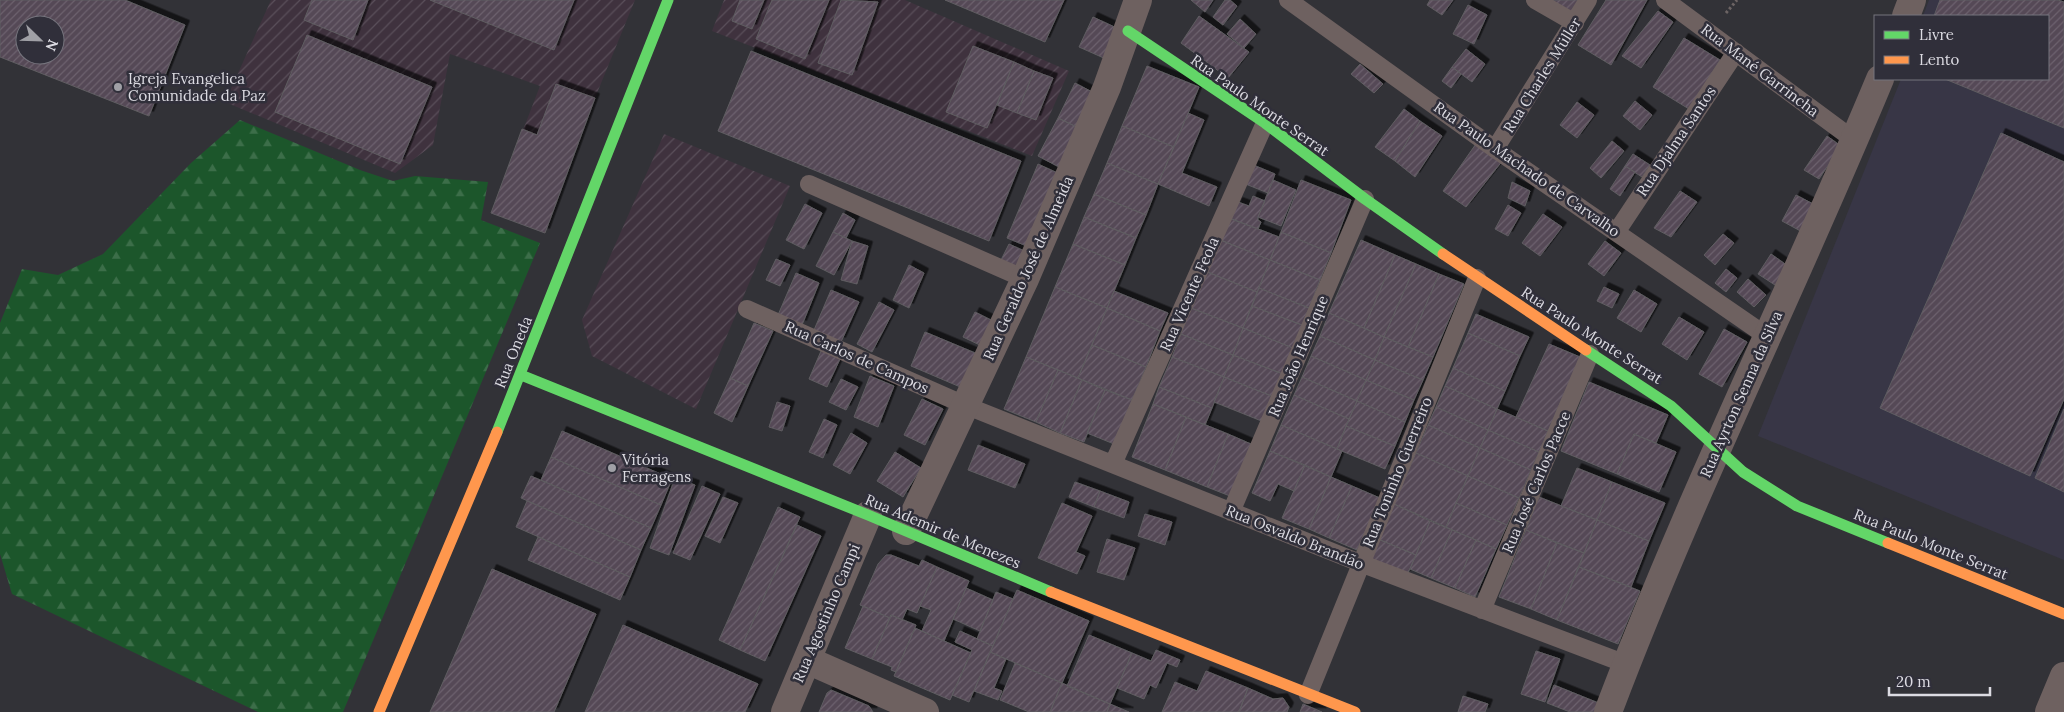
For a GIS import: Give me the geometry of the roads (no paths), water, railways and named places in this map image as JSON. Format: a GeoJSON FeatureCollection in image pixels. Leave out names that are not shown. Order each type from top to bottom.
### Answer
{"type":"FeatureCollection","features":[{"type":"Feature","properties":{"kind":"street","name":"Rua Oneda"},"geometry":{"type":"LineString","coordinates":[[379,712],[521,375],[668,0]]}},
{"type":"Feature","properties":{"kind":"street","name":"Rua Geraldo José de Almeida"},"geometry":{"type":"LineString","coordinates":[[906,531],[967,406],[1025,279],[1107,87],[1138,0]]}},
{"type":"Feature","properties":{"kind":"street"},"geometry":{"type":"LineString","coordinates":[[1906,15],[1912,0]]}},
{"type":"Feature","properties":{"kind":"street","name":"Rua Paulo Monte Serrat"},"geometry":{"type":"LineString","coordinates":[[1128,31],[1265,123],[1365,200],[1477,278],[1671,406],[1743,472],[1796,506],[2064,614]]}},
{"type":"Feature","properties":{"kind":"street","name":"Rua Ayrton Senna da Silva"},"geometry":{"type":"LineString","coordinates":[[1608,712],[1626,664],[1716,448],[1768,337],[1880,80]]}},
{"type":"Feature","properties":{"kind":"street","name":"Rua Ademir de Menezes"},"geometry":{"type":"LineString","coordinates":[[521,375],[868,515],[1018,579],[1355,712]]}},
{"type":"Feature","properties":{"kind":"street","name":"Rua Agostinho Campi"},"geometry":{"type":"LineString","coordinates":[[785,712],[868,515]]}},
{"type":"Feature","properties":{"kind":"street"},"geometry":{"type":"LineString","coordinates":[[807,660],[925,712]]}},
{"type":"Feature","properties":{"kind":"street"},"geometry":{"type":"LineString","coordinates":[[2050,712],[2064,676]]}},
{"type":"Feature","properties":{"kind":"lane","name":"Rua Paulo Machado de Carvalho"},"geometry":{"type":"LineString","coordinates":[[1288,0],[1495,149],[1617,231],[1768,337]]}},
{"type":"Feature","properties":{"kind":"lane"},"geometry":{"type":"LineString","coordinates":[[1535,0],[1575,23]]}},
{"type":"Feature","properties":{"kind":"lane","name":"Rua Charles Müller"},"geometry":{"type":"LineString","coordinates":[[1495,149],[1588,0]]}},
{"type":"Feature","properties":{"kind":"lane","name":"Rua Mané Garrincha"},"geometry":{"type":"LineString","coordinates":[[1664,0],[1854,140]]}},
{"type":"Feature","properties":{"kind":"lane","name":"Rua Djalma Santos"},"geometry":{"type":"LineString","coordinates":[[1617,231],[1736,52]]}},
{"type":"Feature","properties":{"kind":"lane","name":"Rua Vicente Feola"},"geometry":{"type":"LineString","coordinates":[[1113,464],[1265,123]]}},
{"type":"Feature","properties":{"kind":"lane"},"geometry":{"type":"LineString","coordinates":[[809,184],[1025,279]]}},
{"type":"Feature","properties":{"kind":"lane","name":"Rua João Henrique"},"geometry":{"type":"LineString","coordinates":[[1231,512],[1365,200]]}},
{"type":"Feature","properties":{"kind":"lane","name":"Rua Toninho Guerreiro"},"geometry":{"type":"LineString","coordinates":[[1308,695],[1477,278]]}},
{"type":"Feature","properties":{"kind":"lane","name":"Rua Carlos de Campos"},"geometry":{"type":"LineString","coordinates":[[747,309],[967,406]]}},
{"type":"Feature","properties":{"kind":"lane","name":"Rua José Carlos Pacce"},"geometry":{"type":"LineString","coordinates":[[1482,610],[1590,354]]}},
{"type":"Feature","properties":{"kind":"lane","name":"Rua Osvaldo Brandão"},"geometry":{"type":"LineString","coordinates":[[967,406],[1360,563],[1626,664]]}},
{"type":"Feature","properties":{"kind":"place","name":"Igreja Evangelica Comunidade da Paz"},"geometry":{"type":"Point","coordinates":[118,87]}},
{"type":"Feature","properties":{"kind":"place","name":"Vitória Ferragens"},"geometry":{"type":"Point","coordinates":[612,468]}}]}
